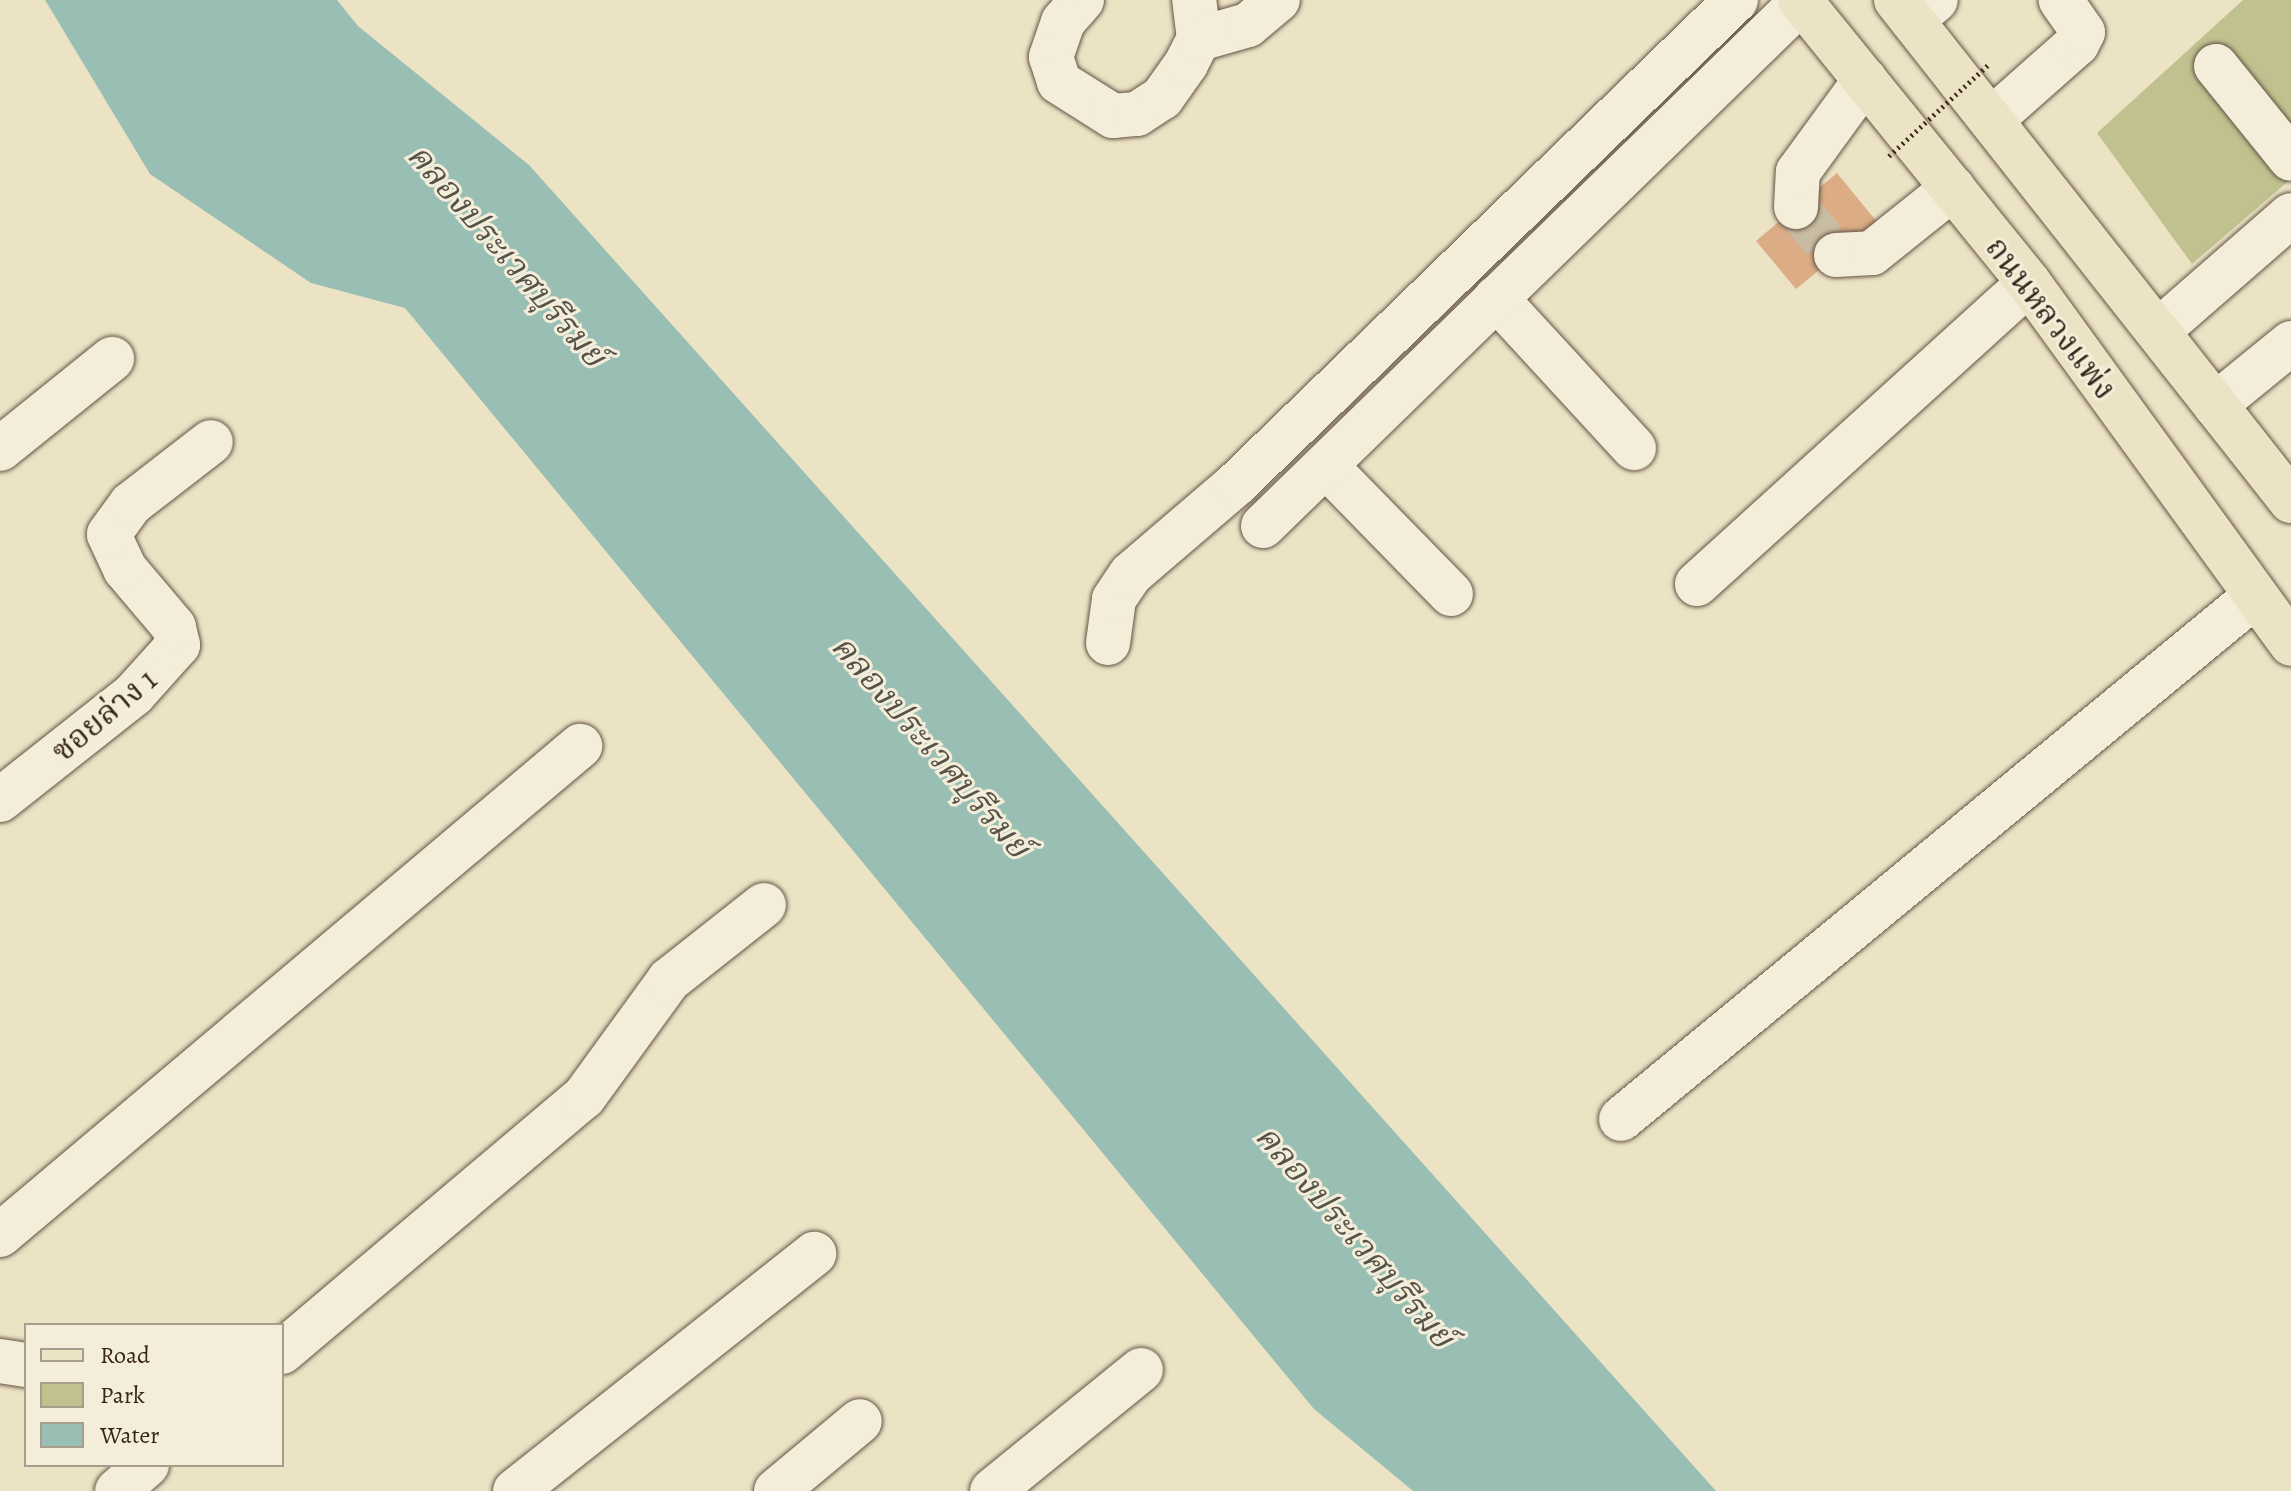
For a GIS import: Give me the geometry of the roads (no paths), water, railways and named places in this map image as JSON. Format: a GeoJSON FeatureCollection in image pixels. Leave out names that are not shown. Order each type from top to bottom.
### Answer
{"type":"FeatureCollection","features":[{"type":"Feature","properties":{"kind":"main road","name":"ถนนหลวงแพ่ง"},"geometry":{"type":"LineString","coordinates":[[1801,1],[2029,283],[2291,644]]}},
{"type":"Feature","properties":{"kind":"main road"},"geometry":{"type":"LineString","coordinates":[[1915,7],[1991,120],[2291,501]]}},
{"type":"Feature","properties":{"kind":"street"},"geometry":{"type":"LineString","coordinates":[[1082,0],[1063,22],[1051,57],[1059,82],[1113,116],[1137,114],[1162,98],[1197,20],[1248,25],[1278,0]]}},
{"type":"Feature","properties":{"kind":"street"},"geometry":{"type":"LineString","coordinates":[[1108,643],[1114,599],[1131,574],[1236,484],[1736,0]]}},
{"type":"Feature","properties":{"kind":"street"},"geometry":{"type":"LineString","coordinates":[[1991,120],[2077,44],[2083,32],[2061,0]]}},
{"type":"Feature","properties":{"kind":"street"},"geometry":{"type":"LineString","coordinates":[[1263,526],[1328,468],[1496,298],[1801,1]]}},
{"type":"Feature","properties":{"kind":"street"},"geometry":{"type":"LineString","coordinates":[[2216,66],[2291,159]]}},
{"type":"Feature","properties":{"kind":"street"},"geometry":{"type":"LineString","coordinates":[[1796,207],[1798,172],[1865,80]]}},
{"type":"Feature","properties":{"kind":"street"},"geometry":{"type":"LineString","coordinates":[[1836,255],[1872,253],[1953,188]]}},
{"type":"Feature","properties":{"kind":"street"},"geometry":{"type":"LineString","coordinates":[[2158,331],[2291,215]]}},
{"type":"Feature","properties":{"kind":"street"},"geometry":{"type":"LineString","coordinates":[[1697,584],[2029,283]]}},
{"type":"Feature","properties":{"kind":"street"},"geometry":{"type":"LineString","coordinates":[[1496,298],[1634,448]]}},
{"type":"Feature","properties":{"kind":"street"},"geometry":{"type":"LineString","coordinates":[[2215,405],[2291,343]]}},
{"type":"Feature","properties":{"kind":"street"},"geometry":{"type":"LineString","coordinates":[[0,449],[112,359]]}},
{"type":"Feature","properties":{"kind":"street","name":"ซอยล่าง 1"},"geometry":{"type":"LineString","coordinates":[[0,800],[134,694],[178,645],[174,627],[125,569],[109,534],[131,504],[211,442]]}},
{"type":"Feature","properties":{"kind":"street"},"geometry":{"type":"LineString","coordinates":[[1328,468],[1451,594]]}},
{"type":"Feature","properties":{"kind":"street"},"geometry":{"type":"LineString","coordinates":[[1621,1119],[2254,597]]}},
{"type":"Feature","properties":{"kind":"street"},"geometry":{"type":"LineString","coordinates":[[0,1235],[580,746]]}},
{"type":"Feature","properties":{"kind":"street"},"geometry":{"type":"LineString","coordinates":[[284,1350],[584,1097],[669,980],[764,905]]}},
{"type":"Feature","properties":{"kind":"street"},"geometry":{"type":"LineString","coordinates":[[515,1491],[814,1254]]}},
{"type":"Feature","properties":{"kind":"street"},"geometry":{"type":"LineString","coordinates":[[0,1361],[24,1365]]}},
{"type":"Feature","properties":{"kind":"street"},"geometry":{"type":"LineString","coordinates":[[992,1491],[1141,1370]]}},
{"type":"Feature","properties":{"kind":"street"},"geometry":{"type":"LineString","coordinates":[[776,1491],[860,1421]]}},
{"type":"Feature","properties":{"kind":"street"},"geometry":{"type":"LineString","coordinates":[[117,1491],[144,1467]]}},
{"type":"Feature","properties":{"kind":"water","name":"คลองประเวศบุรีรมย์"},"geometry":{"type":"Polygon","coordinates":[[[45,0],[337,0],[358,26],[529,165],[1716,1491],[1413,1491],[1314,1409],[405,308],[311,283],[150,174],[45,0]]]}},
{"type":"Feature","properties":{"kind":"tunnel"},"geometry":{"type":"LineString","coordinates":[[1796,207],[1836,255]]}}]}
